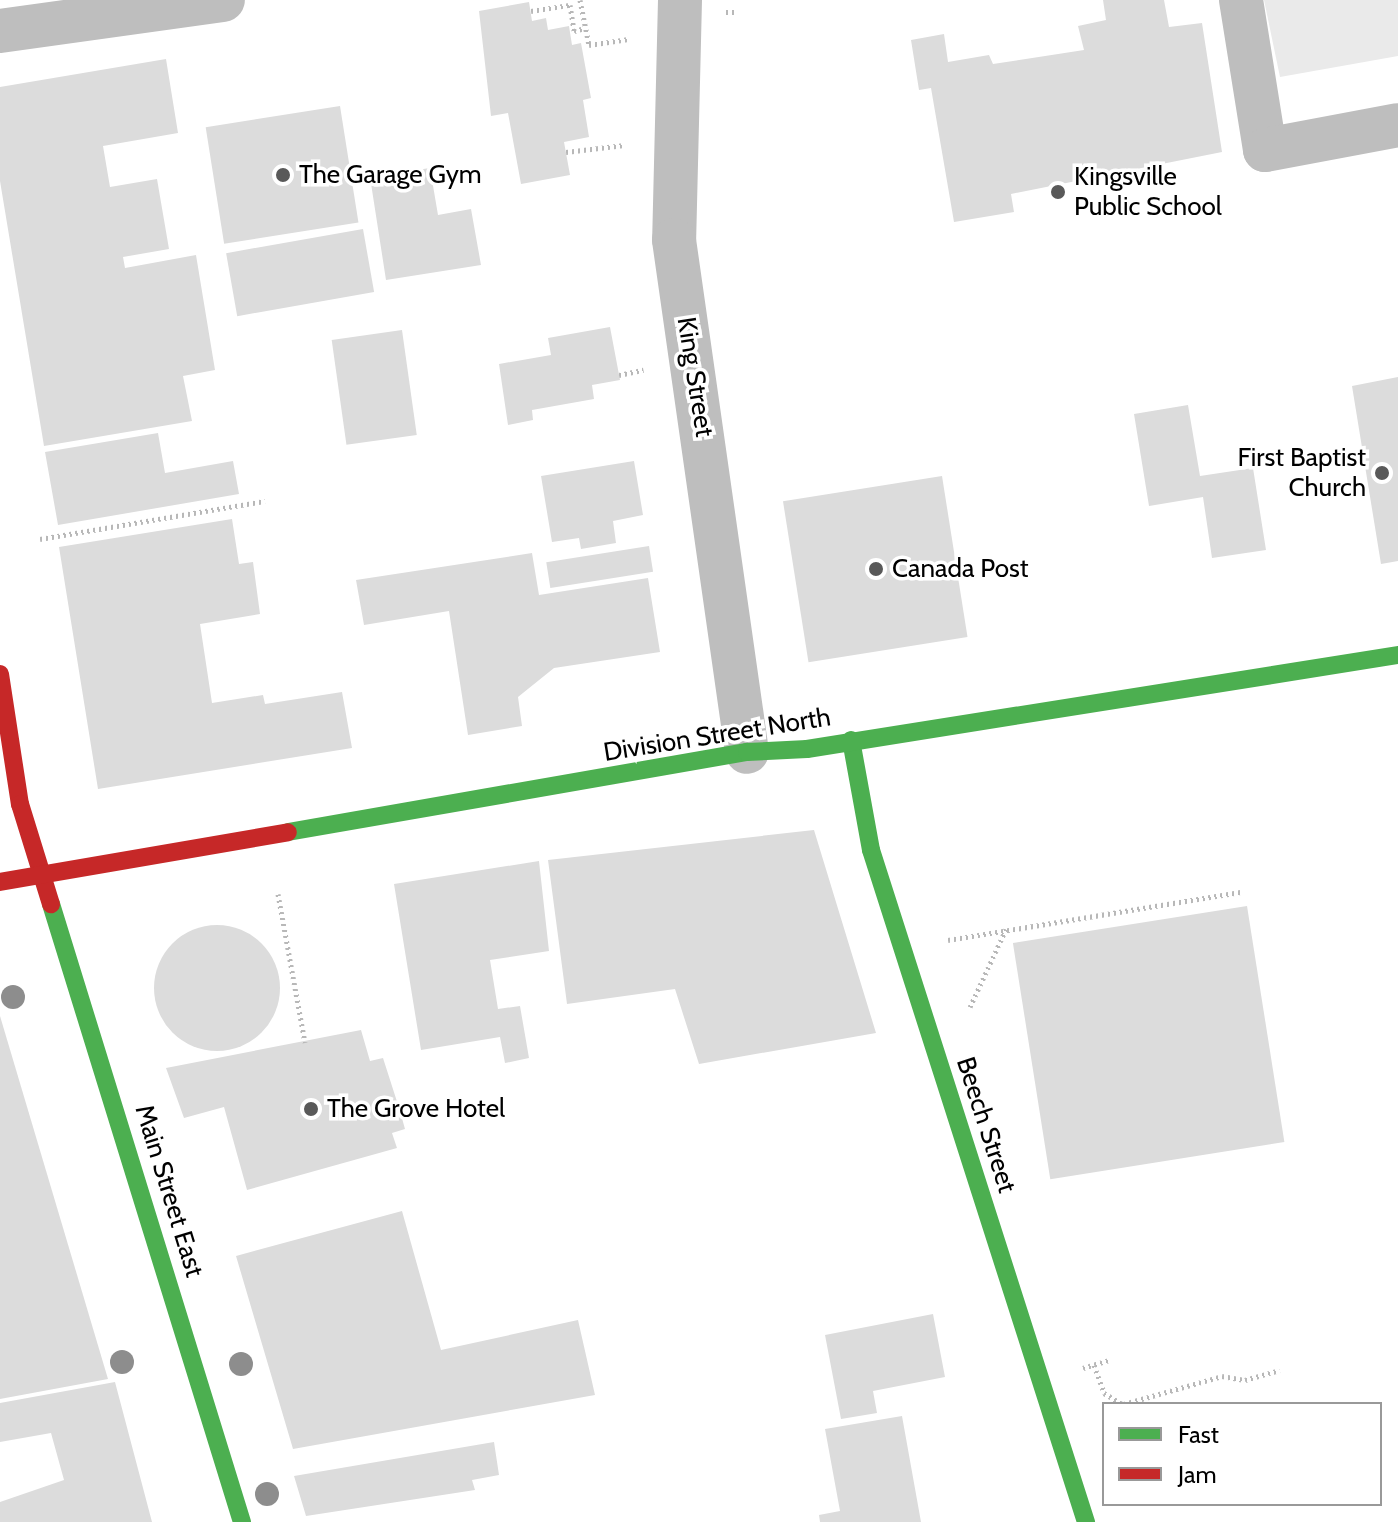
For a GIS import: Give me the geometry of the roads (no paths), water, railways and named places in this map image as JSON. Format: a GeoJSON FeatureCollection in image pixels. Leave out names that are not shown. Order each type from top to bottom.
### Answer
{"type":"FeatureCollection","features":[{"type":"Feature","properties":{"kind":"main road","name":"Division Street North"},"geometry":{"type":"LineString","coordinates":[[0,882],[747,752],[851,740],[1398,655]]}},
{"type":"Feature","properties":{"kind":"main road","name":"Main Street East"},"geometry":{"type":"LineString","coordinates":[[0,674],[20,804],[45,876],[242,1522]]}},
{"type":"Feature","properties":{"kind":"main road","name":"Beech Street"},"geometry":{"type":"LineString","coordinates":[[851,740],[871,850],[1086,1522]]}},
{"type":"Feature","properties":{"kind":"street"},"geometry":{"type":"LineString","coordinates":[[0,31],[223,0]]}},
{"type":"Feature","properties":{"kind":"street","name":"King Street"},"geometry":{"type":"LineString","coordinates":[[680,0],[674,240],[747,752]]}},
{"type":"Feature","properties":{"kind":"street"},"geometry":{"type":"LineString","coordinates":[[1241,0],[1265,150],[1398,125]]}},
{"type":"Feature","properties":{"kind":"place","name":"The Garage Gym"},"geometry":{"type":"Point","coordinates":[283,175]}},
{"type":"Feature","properties":{"kind":"place","name":"Kingsville Public School"},"geometry":{"type":"Point","coordinates":[1058,192]}},
{"type":"Feature","properties":{"kind":"place","name":"First Baptist Church"},"geometry":{"type":"Point","coordinates":[1382,473]}},
{"type":"Feature","properties":{"kind":"place","name":"Canada Post"},"geometry":{"type":"Point","coordinates":[876,569]}},
{"type":"Feature","properties":{"kind":"place","name":"The Grove Hotel"},"geometry":{"type":"Point","coordinates":[311,1109]}}]}
